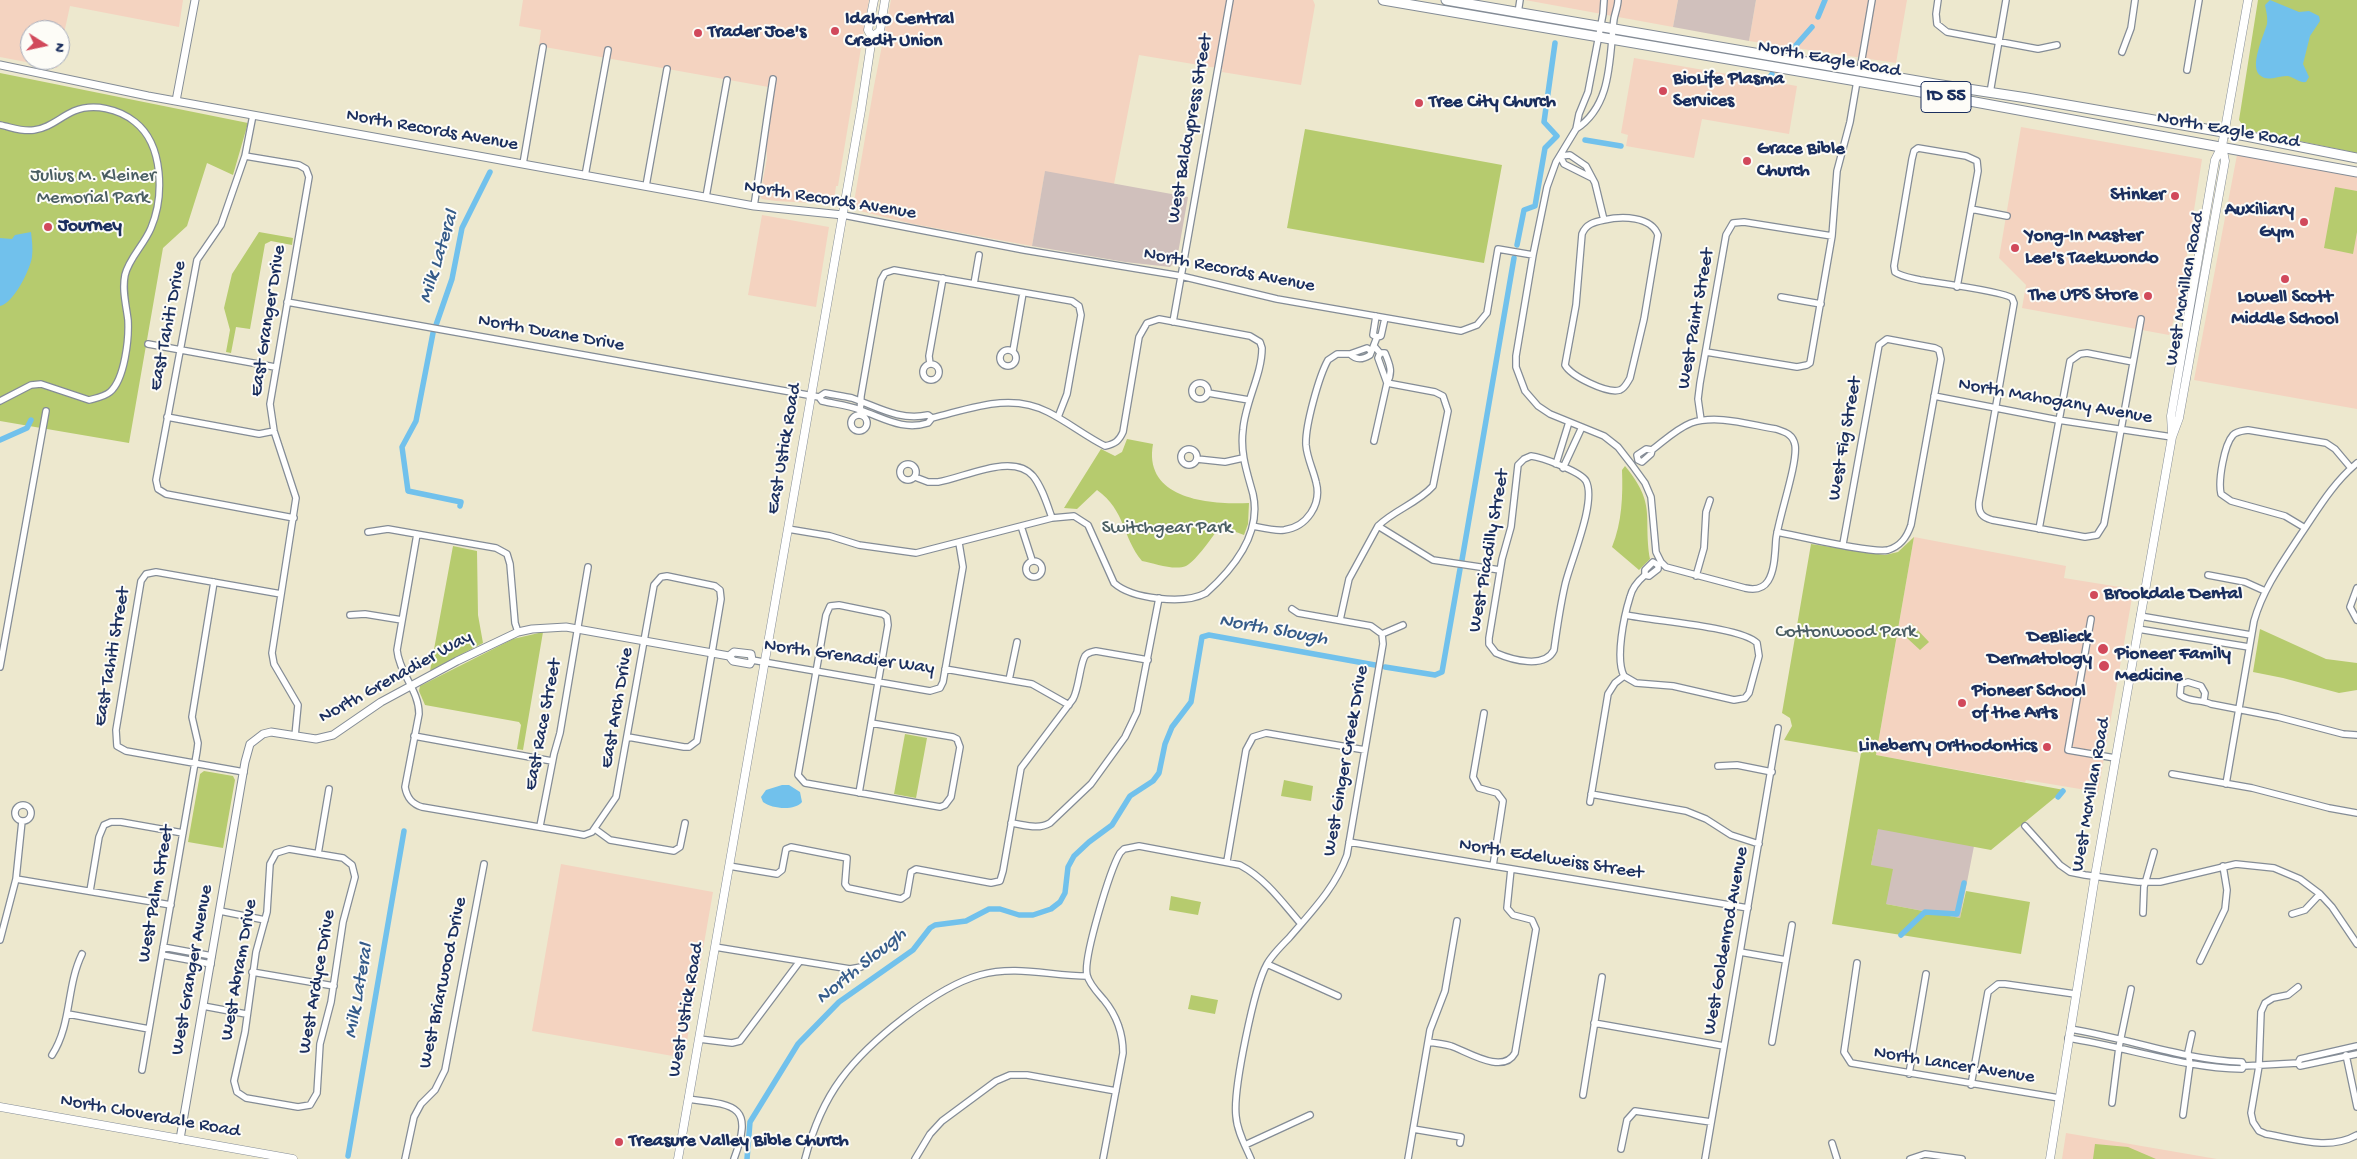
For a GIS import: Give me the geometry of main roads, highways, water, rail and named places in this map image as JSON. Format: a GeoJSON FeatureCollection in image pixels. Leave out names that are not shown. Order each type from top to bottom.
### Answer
{"type":"FeatureCollection","features":[{"type":"Feature","properties":{"kind":"highway","name":"North Eagle Road"},"geometry":{"type":"LineString","coordinates":[[1383,0],[1857,81],[2357,172]]}},
{"type":"Feature","properties":{"kind":"highway","name":"North Eagle Road"},"geometry":{"type":"LineString","coordinates":[[1446,0],[2224,133],[2357,158]]}},
{"type":"Feature","properties":{"kind":"highway"},"geometry":{"type":"LineString","coordinates":[[1837,78],[1840,75],[1854,74],[1860,70]]}},
{"type":"Feature","properties":{"kind":"highway"},"geometry":{"type":"LineString","coordinates":[[1857,81],[1872,79],[1881,74]]}},
{"type":"Feature","properties":{"kind":"main road","name":"East Ustick Road"},"geometry":{"type":"LineString","coordinates":[[729,866],[788,529],[815,397],[872,37],[868,30],[874,0]]}},
{"type":"Feature","properties":{"kind":"main road","name":"East Ustick Road"},"geometry":{"type":"LineString","coordinates":[[872,37],[880,31],[885,0]]}},
{"type":"Feature","properties":{"kind":"main road","name":"West McMillan Road"},"geometry":{"type":"LineString","coordinates":[[2172,437],[2171,416],[2215,160],[2222,146],[2248,0]]}},
{"type":"Feature","properties":{"kind":"main road","name":"West McMillan Road"},"geometry":{"type":"LineString","coordinates":[[2050,1159],[2075,994],[2140,616],[2172,437],[2179,418],[2207,273],[2225,162],[2222,146]]}},
{"type":"Feature","properties":{"kind":"main road"},"geometry":{"type":"LineString","coordinates":[[2171,416],[2177,403],[2183,374],[2188,370]]}},
{"type":"Feature","properties":{"kind":"main road","name":"West Ustick Road"},"geometry":{"type":"LineString","coordinates":[[678,1159],[729,866]]}},
{"type":"Feature","properties":{"kind":"main road","name":"North Cloverdale Road"},"geometry":{"type":"LineString","coordinates":[[0,1107],[293,1159]]}},
{"type":"Feature","properties":{"kind":"water"},"geometry":{"type":"Polygon","coordinates":[[[2270,0],[2299,12],[2309,11],[2319,16],[2320,21],[2310,36],[2303,64],[2309,77],[2306,82],[2288,76],[2264,78],[2257,72],[2256,59],[2267,24],[2265,5],[2270,0]]]}},
{"type":"Feature","properties":{"kind":"water"},"geometry":{"type":"Polygon","coordinates":[[[31,232],[31,263],[15,293],[5,304],[0,306],[0,238],[12,239],[15,235],[31,232]]]}},
{"type":"Feature","properties":{"kind":"water"},"geometry":{"type":"Polygon","coordinates":[[[789,785],[800,792],[802,802],[799,805],[783,808],[763,802],[761,797],[766,790],[789,785]]]}},
{"type":"Feature","properties":{"kind":"waterway","name":"North Slough"},"geometry":{"type":"LineString","coordinates":[[1818,17],[1825,0]]}},
{"type":"Feature","properties":{"kind":"waterway","name":"North Slough"},"geometry":{"type":"LineString","coordinates":[[1790,52],[1812,27]]}},
{"type":"Feature","properties":{"kind":"waterway","name":"North Slough"},"geometry":{"type":"LineString","coordinates":[[1517,245],[1524,210],[1535,206],[1545,148],[1557,136],[1544,122],[1555,43]]}},
{"type":"Feature","properties":{"kind":"waterway","name":"North Slough"},"geometry":{"type":"LineString","coordinates":[[1768,80],[1772,74]]}},
{"type":"Feature","properties":{"kind":"waterway","name":"North Slough"},"geometry":{"type":"LineString","coordinates":[[1585,140],[1621,146]]}},
{"type":"Feature","properties":{"kind":"waterway","name":"Milk Lateral"},"geometry":{"type":"LineString","coordinates":[[436,325],[452,279],[462,228],[490,172]]}},
{"type":"Feature","properties":{"kind":"waterway","name":"North Slough"},"geometry":{"type":"LineString","coordinates":[[1462,560],[1514,258]]}},
{"type":"Feature","properties":{"kind":"waterway","name":"Milk Lateral"},"geometry":{"type":"LineString","coordinates":[[433,333],[416,421],[402,447],[408,491],[461,502],[460,506]]}},
{"type":"Feature","properties":{"kind":"waterway"},"geometry":{"type":"LineString","coordinates":[[0,440],[27,428],[31,420]]}},
{"type":"Feature","properties":{"kind":"waterway","name":"North Slough"},"geometry":{"type":"LineString","coordinates":[[1385,667],[1435,675],[1442,672],[1460,569]]}},
{"type":"Feature","properties":{"kind":"waterway","name":"North Slough"},"geometry":{"type":"LineString","coordinates":[[747,1159],[750,1122],[798,1044],[839,1002],[913,950],[930,928],[935,925],[966,921],[989,909],[1000,909],[1019,915],[1033,915],[1051,909],[1060,902],[1065,893],[1068,867],[1074,856],[1112,825],[1130,796],[1153,781],[1159,773],[1165,744],[1172,727],[1191,702],[1202,637],[1209,635],[1375,665]]}},
{"type":"Feature","properties":{"kind":"waterway"},"geometry":{"type":"LineString","coordinates":[[2058,797],[2063,791]]}},
{"type":"Feature","properties":{"kind":"waterway","name":"Milk Lateral"},"geometry":{"type":"LineString","coordinates":[[348,1156],[404,831]]}},
{"type":"Feature","properties":{"kind":"waterway"},"geometry":{"type":"LineString","coordinates":[[1901,935],[1925,912],[1957,914],[1964,883]]}},
{"type":"Feature","properties":{"kind":"place","name":"Idaho Central Credit Union"},"geometry":{"type":"Point","coordinates":[835,31]}},
{"type":"Feature","properties":{"kind":"place","name":"Trader Joe's"},"geometry":{"type":"Point","coordinates":[698,33]}},
{"type":"Feature","properties":{"kind":"place","name":"BioLife Plasma Services"},"geometry":{"type":"Point","coordinates":[1663,91]}},
{"type":"Feature","properties":{"kind":"place","name":"Tree City Church"},"geometry":{"type":"Point","coordinates":[1419,103]}},
{"type":"Feature","properties":{"kind":"place","name":"Grace Bible Church"},"geometry":{"type":"Point","coordinates":[1747,161]}},
{"type":"Feature","properties":{"kind":"place","name":"Stinker"},"geometry":{"type":"Point","coordinates":[2175,196]}},
{"type":"Feature","properties":{"kind":"place","name":"Auxiliary Gym"},"geometry":{"type":"Point","coordinates":[2304,222]}},
{"type":"Feature","properties":{"kind":"place","name":"Journey"},"geometry":{"type":"Point","coordinates":[48,227]}},
{"type":"Feature","properties":{"kind":"place","name":"Yong-In Master Lee's Taekwondo"},"geometry":{"type":"Point","coordinates":[2015,248]}},
{"type":"Feature","properties":{"kind":"place","name":"Lowell Scott Middle School"},"geometry":{"type":"Point","coordinates":[2285,279]}},
{"type":"Feature","properties":{"kind":"place","name":"The UPS Store"},"geometry":{"type":"Point","coordinates":[2148,296]}},
{"type":"Feature","properties":{"kind":"place","name":"Brookdale Dental"},"geometry":{"type":"Point","coordinates":[2094,595]}},
{"type":"Feature","properties":{"kind":"place","name":"DeBlieck Dermatology"},"geometry":{"type":"Point","coordinates":[2103,649]}},
{"type":"Feature","properties":{"kind":"place","name":"Pioneer Family Medicine"},"geometry":{"type":"Point","coordinates":[2104,666]}},
{"type":"Feature","properties":{"kind":"place","name":"Pioneer School of the Arts"},"geometry":{"type":"Point","coordinates":[1962,703]}},
{"type":"Feature","properties":{"kind":"place","name":"Lineberry Orthodontics"},"geometry":{"type":"Point","coordinates":[2047,747]}},
{"type":"Feature","properties":{"kind":"place","name":"Treasure Valley Bible Church"},"geometry":{"type":"Point","coordinates":[619,1142]}},
{"type":"Feature","properties":{"kind":"park label","name":"Julius M. Kleiner Memorial Park"},"geometry":{"type":"Point","coordinates":[93,188]}},
{"type":"Feature","properties":{"kind":"park label","name":"Switchgear Park"},"geometry":{"type":"Point","coordinates":[1167,529]}},
{"type":"Feature","properties":{"kind":"park label","name":"Cottonwood Park"},"geometry":{"type":"Point","coordinates":[1846,633]}}]}
